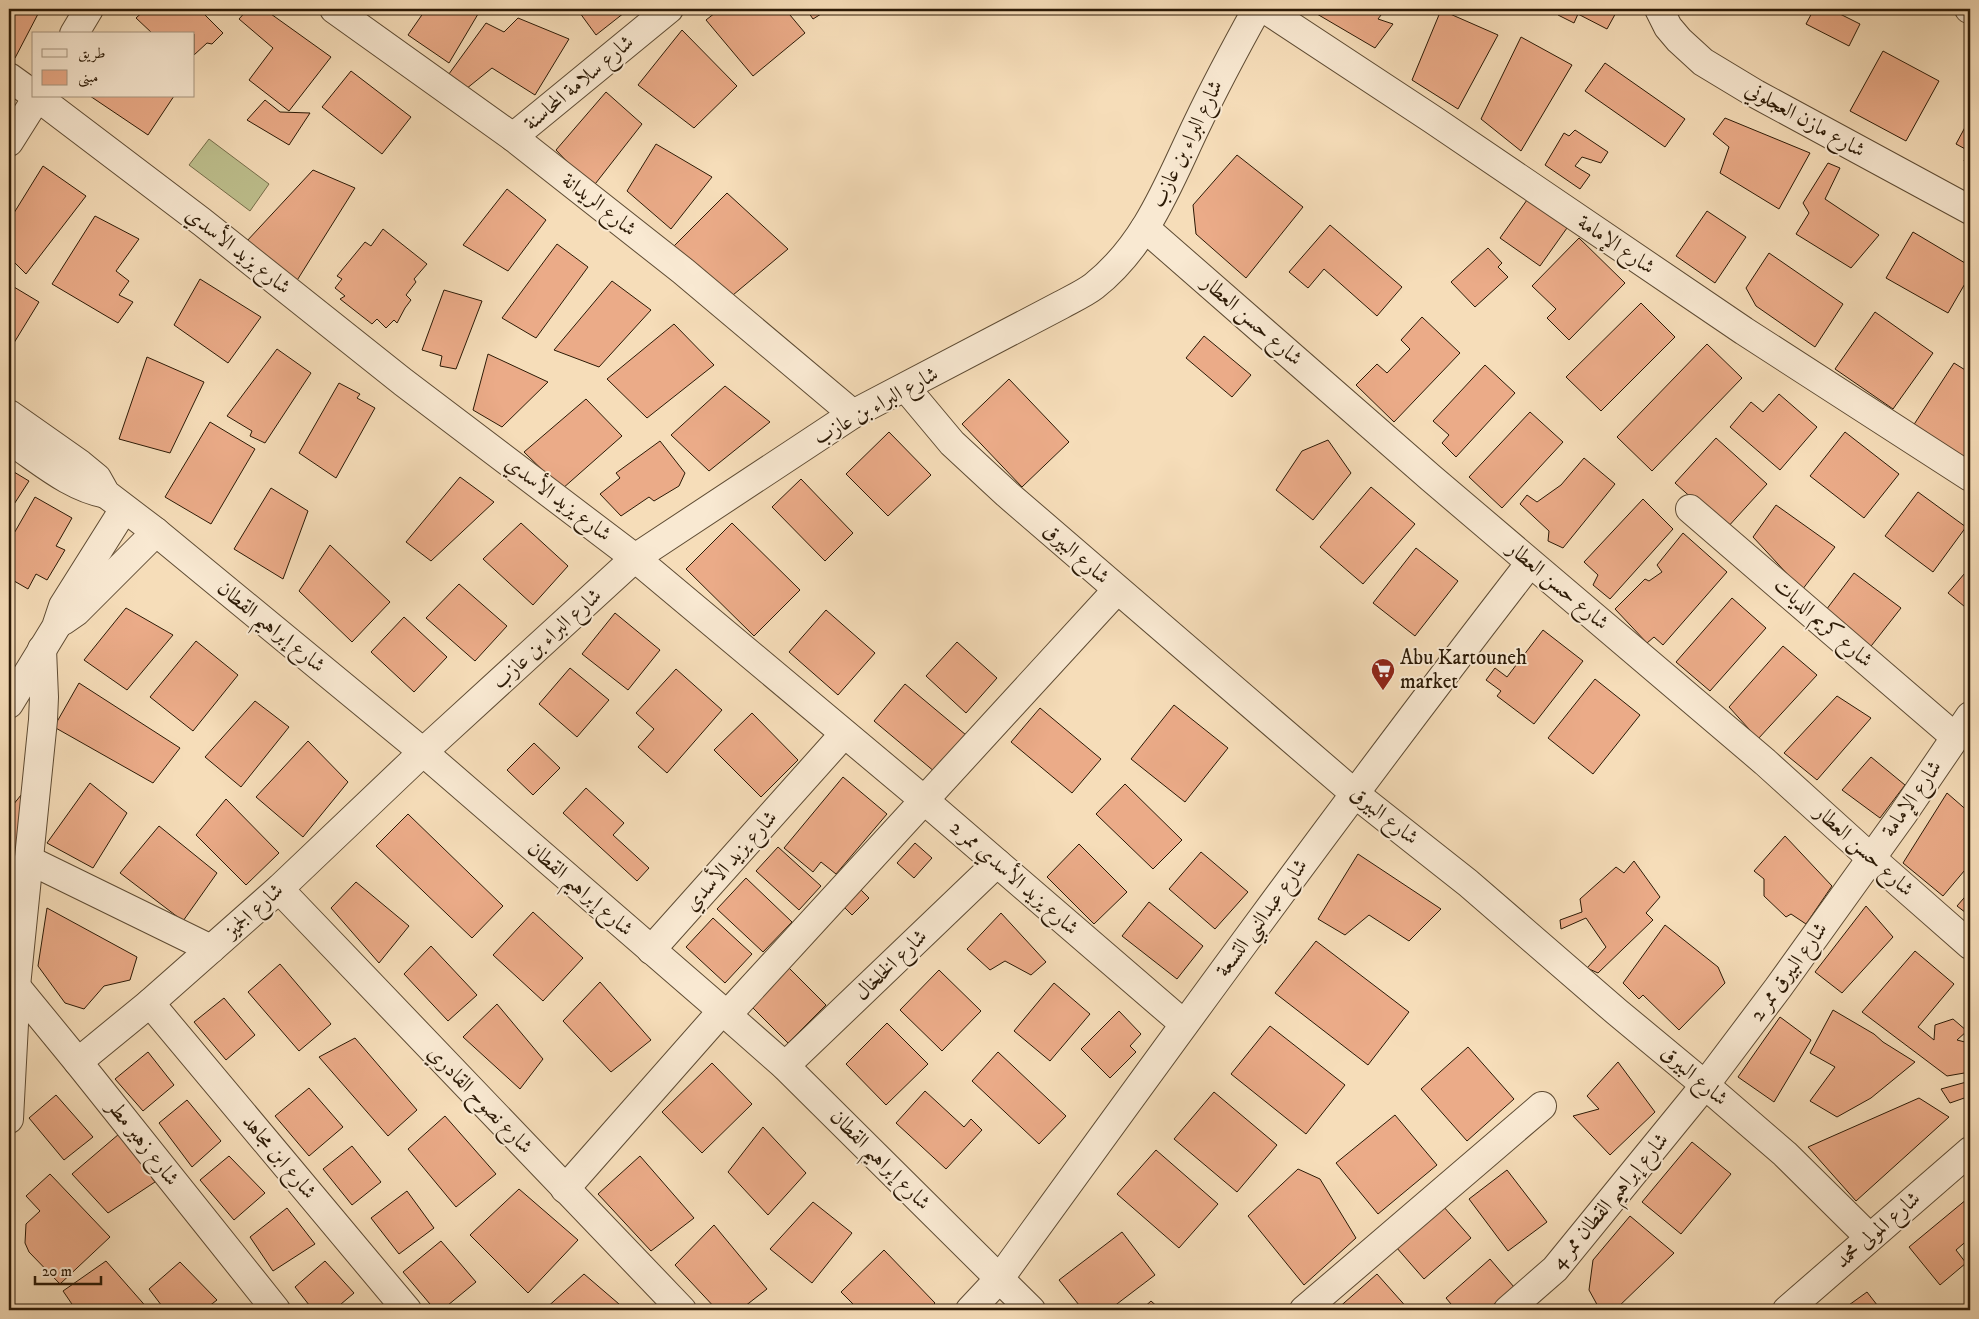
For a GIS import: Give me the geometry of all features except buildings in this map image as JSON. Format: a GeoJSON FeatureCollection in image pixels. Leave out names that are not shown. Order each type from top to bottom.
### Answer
{"type":"FeatureCollection","features":[{"type":"Feature","properties":{"kind":"street"},"geometry":{"type":"LineString","coordinates":[[75,32],[88,9]]}},
{"type":"Feature","properties":{"kind":"street","name":"شارع الريدانة"},"geometry":{"type":"LineString","coordinates":[[334,9],[513,137],[682,271],[854,414]]}},
{"type":"Feature","properties":{"kind":"street","name":"شارع سلامة المحاسنة"},"geometry":{"type":"LineString","coordinates":[[513,137],[668,9]]}},
{"type":"Feature","properties":{"kind":"street","name":"شارع البراء بن عازب"},"geometry":{"type":"LineString","coordinates":[[423,752],[635,558],[854,414],[906,388],[1092,287],[1112,270],[1129,252],[1168,188],[1222,73],[1257,9]]}},
{"type":"Feature","properties":{"kind":"street","name":"شارع الإمامة"},"geometry":{"type":"LineString","coordinates":[[1266,9],[1432,119],[1744,332],[1970,477]]}},
{"type":"Feature","properties":{"kind":"street","name":"شارع مازن العجلوني"},"geometry":{"type":"LineString","coordinates":[[1659,9],[1668,27],[1702,62],[1756,94],[1970,210]]}},
{"type":"Feature","properties":{"kind":"street","name":"شارع يزيد الأسدي"},"geometry":{"type":"LineString","coordinates":[[9,77],[32,93]]}},
{"type":"Feature","properties":{"kind":"street"},"geometry":{"type":"LineString","coordinates":[[9,142],[35,98]]}},
{"type":"Feature","properties":{"kind":"street","name":"شارع يزيد الأسدي"},"geometry":{"type":"LineString","coordinates":[[39,98],[202,222],[403,382],[635,558],[844,734],[651,950]]}},
{"type":"Feature","properties":{"kind":"street","name":"شارع حسن العطار"},"geometry":{"type":"LineString","coordinates":[[1145,228],[1530,562],[1766,762],[1970,945]]}},
{"type":"Feature","properties":{"kind":"street","name":"شارع البيرق"},"geometry":{"type":"LineString","coordinates":[[906,388],[952,443],[1007,494],[1354,793],[1468,883],[1617,1012],[1705,1085],[1785,1154],[1869,1237]]}},
{"type":"Feature","properties":{"kind":"street","name":"شارع إبراهيم القطان"},"geometry":{"type":"LineString","coordinates":[[9,414],[97,478],[115,502]]}},
{"type":"Feature","properties":{"kind":"street","name":"شارع إبراهيم القطان"},"geometry":{"type":"LineString","coordinates":[[9,440],[69,481],[115,502],[156,532],[423,752],[784,1066],[1031,1310]]}},
{"type":"Feature","properties":{"kind":"street"},"geometry":{"type":"LineString","coordinates":[[11,694],[56,627],[63,606],[115,502]]}},
{"type":"Feature","properties":{"kind":"street","name":"شارع كريم الديات"},"geometry":{"type":"LineString","coordinates":[[1690,510],[1963,726]]}},
{"type":"Feature","properties":{"kind":"street"},"geometry":{"type":"LineString","coordinates":[[56,627],[76,612],[156,532]]}},
{"type":"Feature","properties":{"kind":"street","name":"شارع عبدالنبي التسعة"},"geometry":{"type":"LineString","coordinates":[[970,1310],[1000,1278],[1354,793],[1530,562]]}},
{"type":"Feature","properties":{"kind":"street"},"geometry":{"type":"LineString","coordinates":[[565,1189],[725,1013],[1117,590]]}},
{"type":"Feature","properties":{"kind":"street"},"geometry":{"type":"LineString","coordinates":[[9,1119],[12,982],[29,860],[43,720],[42,650]]}},
{"type":"Feature","properties":{"kind":"street","name":"شارع الإمامة"},"geometry":{"type":"LineString","coordinates":[[1871,858],[1963,726]]}},
{"type":"Feature","properties":{"kind":"street","name":"شارع يزيد الأسدي ممر 2"},"geometry":{"type":"LineString","coordinates":[[844,734],[924,800],[1184,1024]]}},
{"type":"Feature","properties":{"kind":"street","name":"شارع الجميز"},"geometry":{"type":"LineString","coordinates":[[78,1062],[150,1003],[279,889],[423,752]]}},
{"type":"Feature","properties":{"kind":"street","name":"شارع البيرق ممر 2"},"geometry":{"type":"LineString","coordinates":[[1705,1085],[1778,988],[1871,858]]}},
{"type":"Feature","properties":{"kind":"street"},"geometry":{"type":"LineString","coordinates":[[29,860],[211,949]]}},
{"type":"Feature","properties":{"kind":"street","name":"شارع الخلخال"},"geometry":{"type":"LineString","coordinates":[[784,1066],[997,863]]}},
{"type":"Feature","properties":{"kind":"street","name":"شارع نصوح القادري"},"geometry":{"type":"LineString","coordinates":[[279,889],[682,1310]]}},
{"type":"Feature","properties":{"kind":"street","name":"شارع زهير مطر"},"geometry":{"type":"LineString","coordinates":[[12,982],[276,1310]]}},
{"type":"Feature","properties":{"kind":"street","name":"شارع ابن مجاهد"},"geometry":{"type":"LineString","coordinates":[[150,1003],[407,1310]]}},
{"type":"Feature","properties":{"kind":"street","name":"شارع إبراهيم القطان ممر 4"},"geometry":{"type":"LineString","coordinates":[[1508,1310],[1555,1268],[1705,1085]]}},
{"type":"Feature","properties":{"kind":"street"},"geometry":{"type":"LineString","coordinates":[[1304,1310],[1542,1106]]}},
{"type":"Feature","properties":{"kind":"street","name":"شارع المولى محمد"},"geometry":{"type":"LineString","coordinates":[[1787,1310],[1970,1151]]}},
{"type":"Feature","properties":{"kind":"green space"},"geometry":{"type":"Polygon","coordinates":[[[209,139],[269,184],[250,211],[189,165],[209,139]]]}},
{"type":"Feature","properties":{"kind":"place","name":"Abu Kartouneh market"},"geometry":{"type":"Point","coordinates":[1383,691]}}]}
